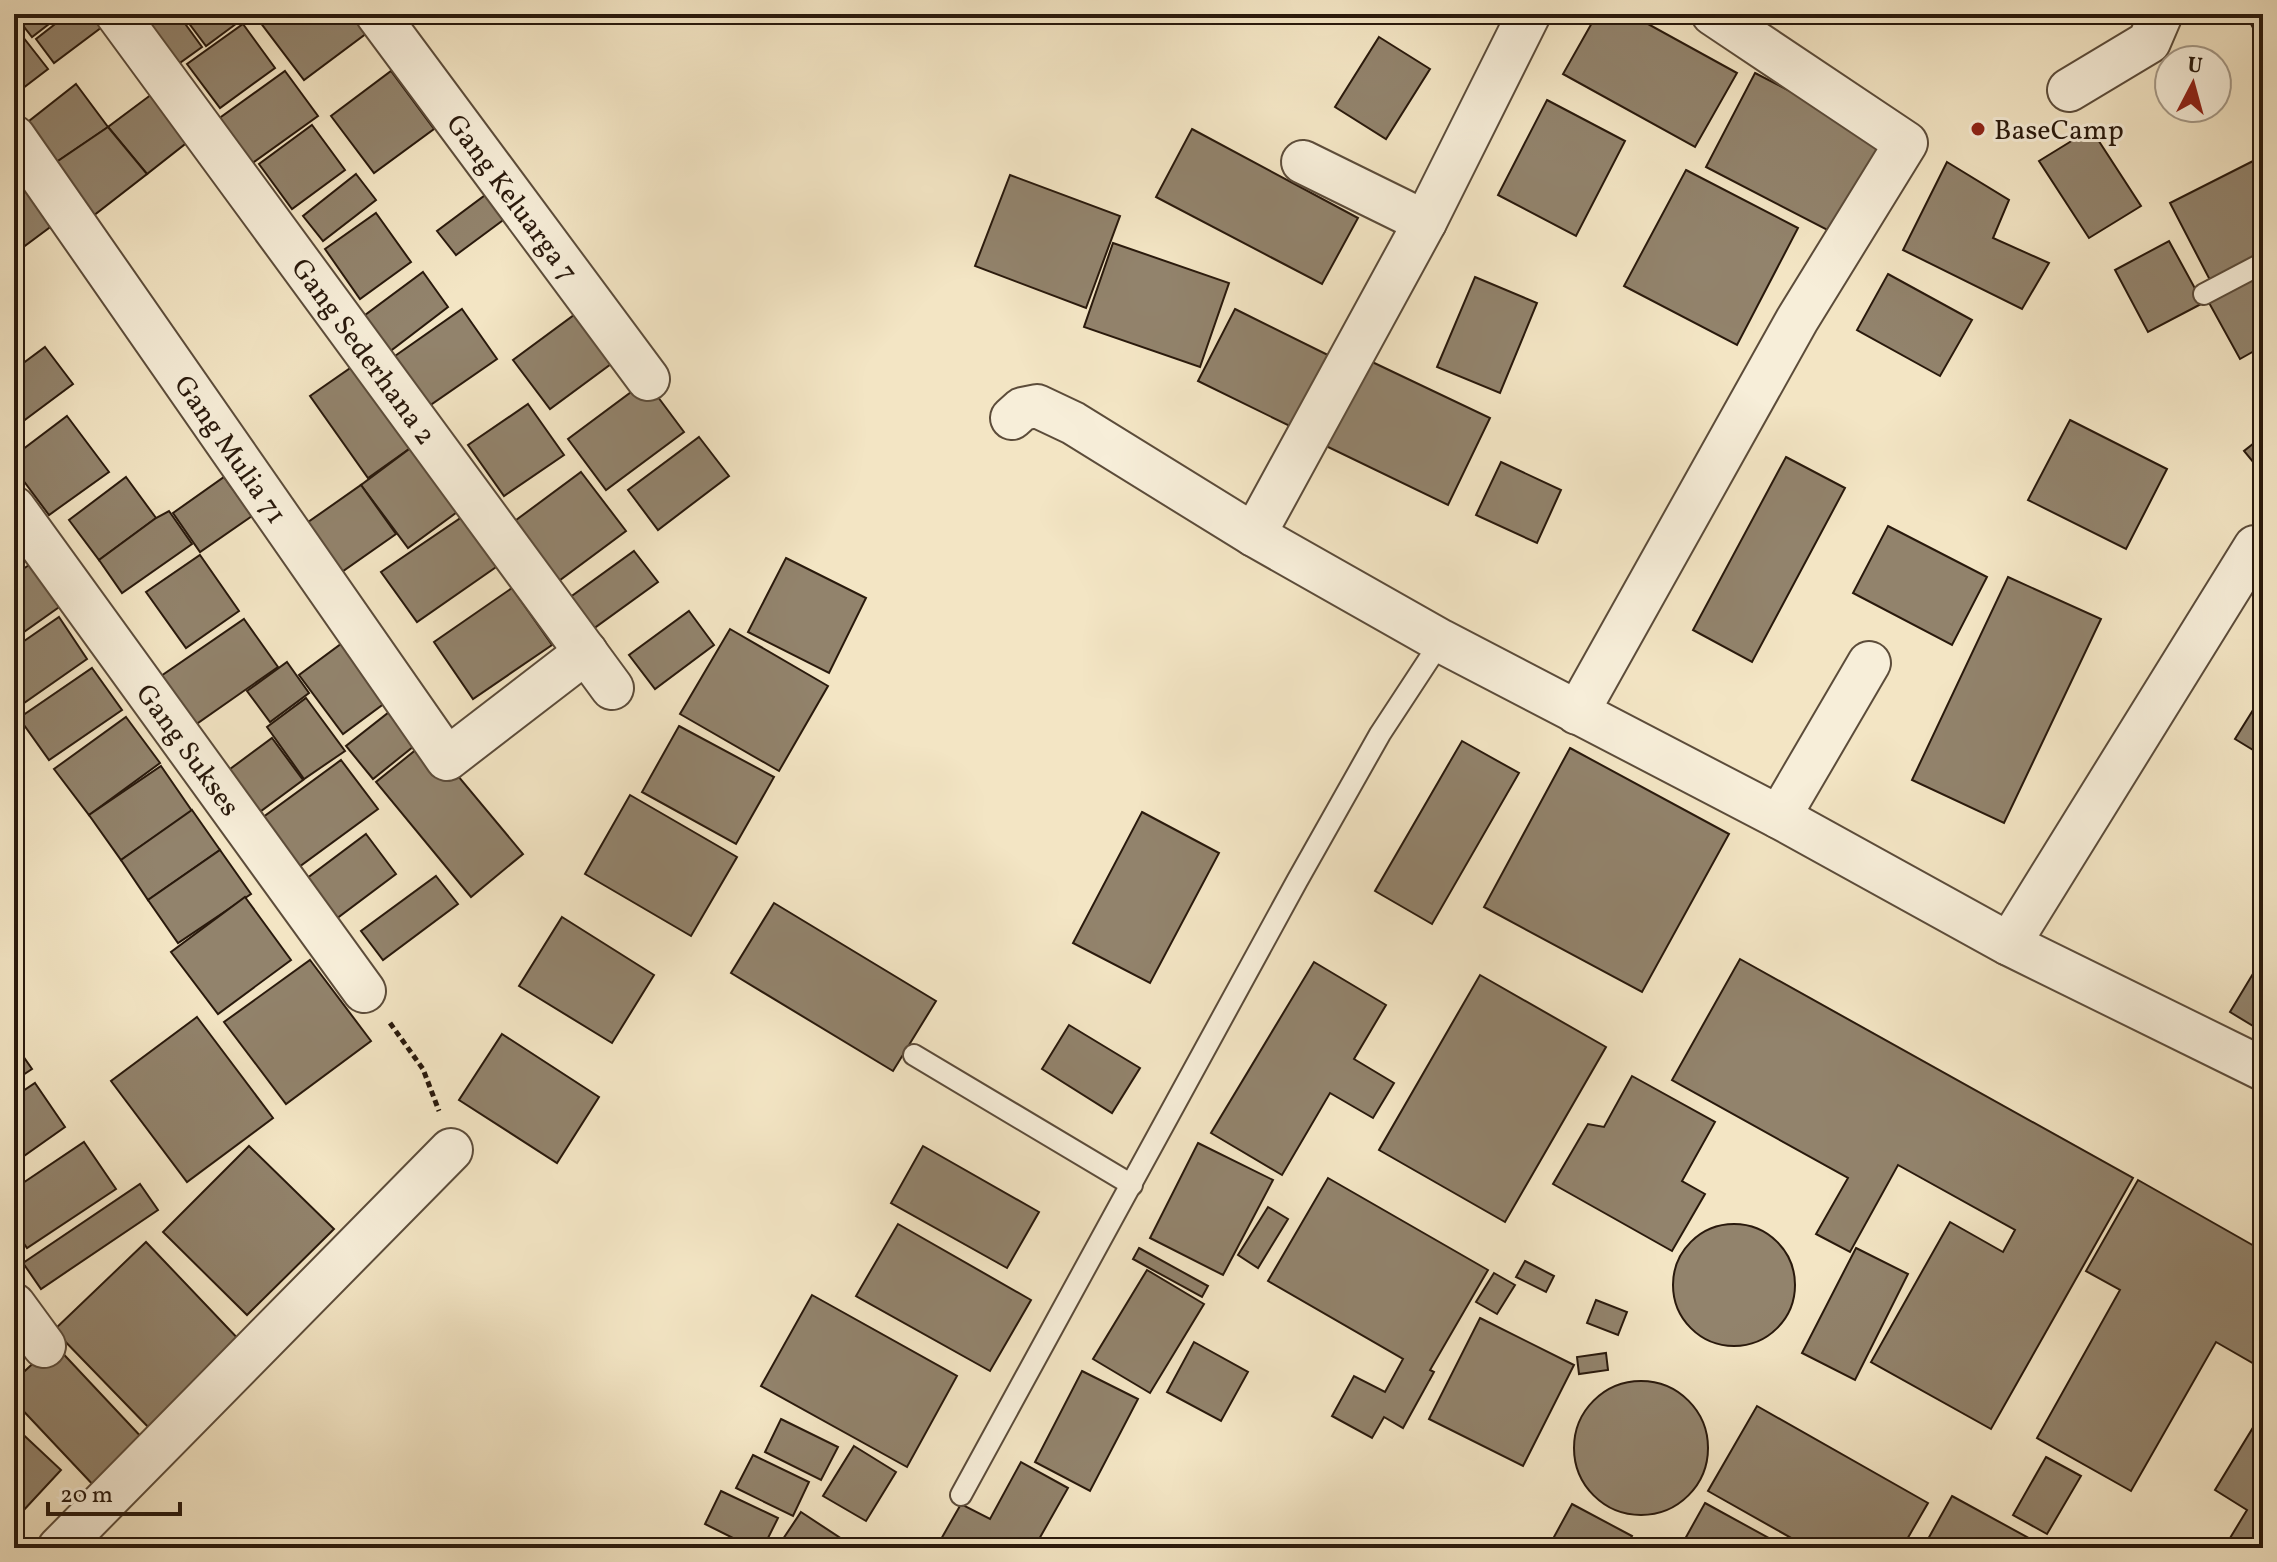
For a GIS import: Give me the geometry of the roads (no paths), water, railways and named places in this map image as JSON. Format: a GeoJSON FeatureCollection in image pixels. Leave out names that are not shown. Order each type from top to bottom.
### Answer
{"type":"FeatureCollection","features":[{"type":"Feature","properties":{"kind":"street","name":"Gang Sederhana 2"},"geometry":{"type":"LineString","coordinates":[[117,14],[612,688]]}},
{"type":"Feature","properties":{"kind":"street","name":"Gang Keluarga 7"},"geometry":{"type":"LineString","coordinates":[[377,14],[648,379]]}},
{"type":"Feature","properties":{"kind":"street"},"geometry":{"type":"LineString","coordinates":[[1254,535],[1425,222],[1529,14]]}},
{"type":"Feature","properties":{"kind":"street"},"geometry":{"type":"LineString","coordinates":[[1577,713],[1797,320],[1906,143],[1713,14]]}},
{"type":"Feature","properties":{"kind":"street"},"geometry":{"type":"LineString","coordinates":[[2069,90],[2149,42],[2161,14]]}},
{"type":"Feature","properties":{"kind":"street","name":"Gang Mulia 71"},"geometry":{"type":"LineString","coordinates":[[14,137],[447,759],[586,652]]}},
{"type":"Feature","properties":{"kind":"street"},"geometry":{"type":"LineString","coordinates":[[1303,162],[1425,222]]}},
{"type":"Feature","properties":{"kind":"street"},"geometry":{"type":"LineString","coordinates":[[1012,418],[1022,409],[1037,406],[1073,423],[1254,535],[1441,641],[1779,817],[2009,944],[2263,1069]]}},
{"type":"Feature","properties":{"kind":"street","name":"Gang Sukses"},"geometry":{"type":"LineString","coordinates":[[14,508],[364,991]]}},
{"type":"Feature","properties":{"kind":"street"},"geometry":{"type":"LineString","coordinates":[[2009,944],[2255,547]]}},
{"type":"Feature","properties":{"kind":"street"},"geometry":{"type":"LineString","coordinates":[[1779,817],[1869,663]]}},
{"type":"Feature","properties":{"kind":"street"},"geometry":{"type":"LineString","coordinates":[[59,1548],[451,1150]]}},
{"type":"Feature","properties":{"kind":"street"},"geometry":{"type":"LineString","coordinates":[[14,1305],[44,1346]]}},
{"type":"Feature","properties":{"kind":"lane"},"geometry":{"type":"LineString","coordinates":[[2204,294],[2263,263]]}},
{"type":"Feature","properties":{"kind":"lane"},"geometry":{"type":"LineString","coordinates":[[961,1495],[1365,760],[1441,641]]}},
{"type":"Feature","properties":{"kind":"lane"},"geometry":{"type":"LineString","coordinates":[[914,1055],[1132,1185]]}},
{"type":"Feature","properties":{"kind":"place","name":"BaseCamp"},"geometry":{"type":"Point","coordinates":[1978,129]}}]}
